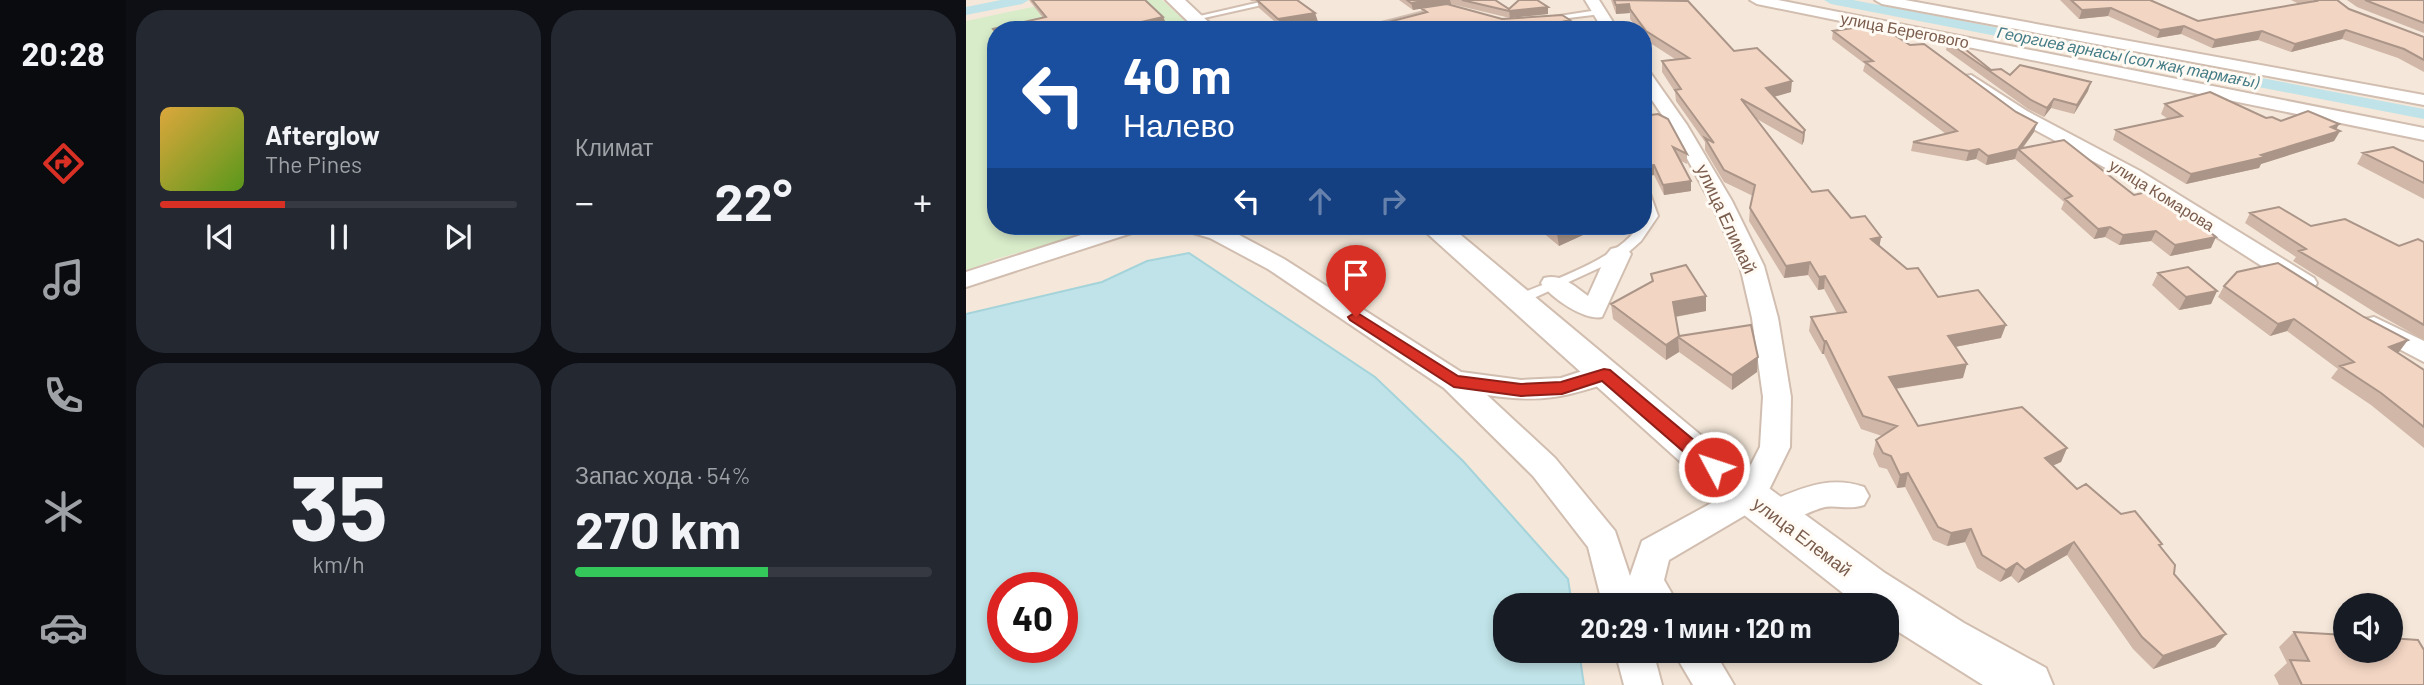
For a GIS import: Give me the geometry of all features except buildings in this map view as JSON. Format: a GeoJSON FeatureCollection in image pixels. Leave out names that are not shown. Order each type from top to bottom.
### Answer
{"type":"FeatureCollection","features":[{"type":"Feature","properties":{"kind":"street"},"geometry":{"type":"LineString","coordinates":[[1175,0],[1199,21]]}},
{"type":"Feature","properties":{"kind":"street","name":"улица Берегового"},"geometry":{"type":"LineString","coordinates":[[1757,0],[2424,134]]}},
{"type":"Feature","properties":{"kind":"street"},"geometry":{"type":"LineString","coordinates":[[1890,1],[1954,0]]}},
{"type":"Feature","properties":{"kind":"street"},"geometry":{"type":"LineString","coordinates":[[1890,1],[2424,100]]}},
{"type":"Feature","properties":{"kind":"street"},"geometry":{"type":"LineString","coordinates":[[1595,6],[1605,21]]}},
{"type":"Feature","properties":{"kind":"street"},"geometry":{"type":"LineString","coordinates":[[1905,30],[1936,54]]}},
{"type":"Feature","properties":{"kind":"street","name":"улица Комарова"},"geometry":{"type":"LineString","coordinates":[[1955,69],[2021,115],[2133,175],[2320,292]]}},
{"type":"Feature","properties":{"kind":"street","name":"улица Елимай"},"geometry":{"type":"LineString","coordinates":[[1652,88],[1691,146],[1752,266],[1765,318],[1777,397],[1775,447],[1761,506]]}},
{"type":"Feature","properties":{"kind":"street"},"geometry":{"type":"LineString","coordinates":[[966,280],[1103,235]]}},
{"type":"Feature","properties":{"kind":"street"},"geometry":{"type":"LineString","coordinates":[[1221,235],[1276,264],[1454,381],[1544,467],[1603,541],[1617,593]]}},
{"type":"Feature","properties":{"kind":"street","name":"улица Елемай"},"geometry":{"type":"LineString","coordinates":[[1443,235],[1761,506],[1893,605],[1969,653],[2029,685]]}},
{"type":"Feature","properties":{"kind":"street"},"geometry":{"type":"LineString","coordinates":[[1553,283],[1593,310],[1619,254]]}},
{"type":"Feature","properties":{"kind":"street"},"geometry":{"type":"LineString","coordinates":[[2355,314],[2424,353]]}},
{"type":"Feature","properties":{"kind":"street"},"geometry":{"type":"LineString","coordinates":[[1454,381],[1521,390],[1554,388],[1604,374]]}},
{"type":"Feature","properties":{"kind":"street"},"geometry":{"type":"LineString","coordinates":[[1495,420],[1554,388]]}},
{"type":"Feature","properties":{"kind":"street"},"geometry":{"type":"LineString","coordinates":[[1653,593],[1646,582],[1654,551],[1761,506],[1825,494],[1853,496]]}},
{"type":"Feature","properties":{"kind":"street"},"geometry":{"type":"LineString","coordinates":[[1637,663],[1643,685]]}},
{"type":"Feature","properties":{"kind":"street"},"geometry":{"type":"LineString","coordinates":[[1700,663],[1715,685]]}},
{"type":"Feature","properties":{"kind":"lane"},"geometry":{"type":"LineString","coordinates":[[1212,21],[1280,0]]}},
{"type":"Feature","properties":{"kind":"lane"},"geometry":{"type":"LineString","coordinates":[[1539,20],[1595,6]]}},
{"type":"Feature","properties":{"kind":"lane"},"geometry":{"type":"LineString","coordinates":[[1389,21],[1452,8]]}},
{"type":"Feature","properties":{"kind":"lane"},"geometry":{"type":"LineString","coordinates":[[1518,300],[1619,254],[1640,235]]}},
{"type":"Feature","properties":{"kind":"shaded area"},"geometry":{"type":"Polygon","coordinates":[[[966,0],[2424,0],[2424,685],[988,685],[966,616],[966,0]]]}},
{"type":"Feature","properties":{"kind":"green space"},"geometry":{"type":"Polygon","coordinates":[[[1066,0],[1162,0],[1185,21],[987,21],[987,235],[1080,235],[996,259],[966,271],[966,21],[1066,0]]]}},
{"type":"Feature","properties":{"kind":"water"},"geometry":{"type":"Polygon","coordinates":[[[1189,253],[1375,377],[1463,461],[1568,579],[1570,593],[1493,593],[1493,663],[1581,663],[1584,685],[966,685],[966,314],[1102,282],[1147,261],[1189,253]]]}},
{"type":"Feature","properties":{"kind":"waterway"},"geometry":{"type":"LineString","coordinates":[[966,11],[1022,0]]}},
{"type":"Feature","properties":{"kind":"waterway","name":"Георгиев арнасы (сол жақ тармағы)"},"geometry":{"type":"LineString","coordinates":[[1831,0],[2424,114]]}},
{"type":"Feature","properties":{"kind":"route"},"geometry":{"type":"LineString","coordinates":[[1356,317],[1454,381],[1521,390],[1562,388],[1604,374],[1714,467]]}}]}
